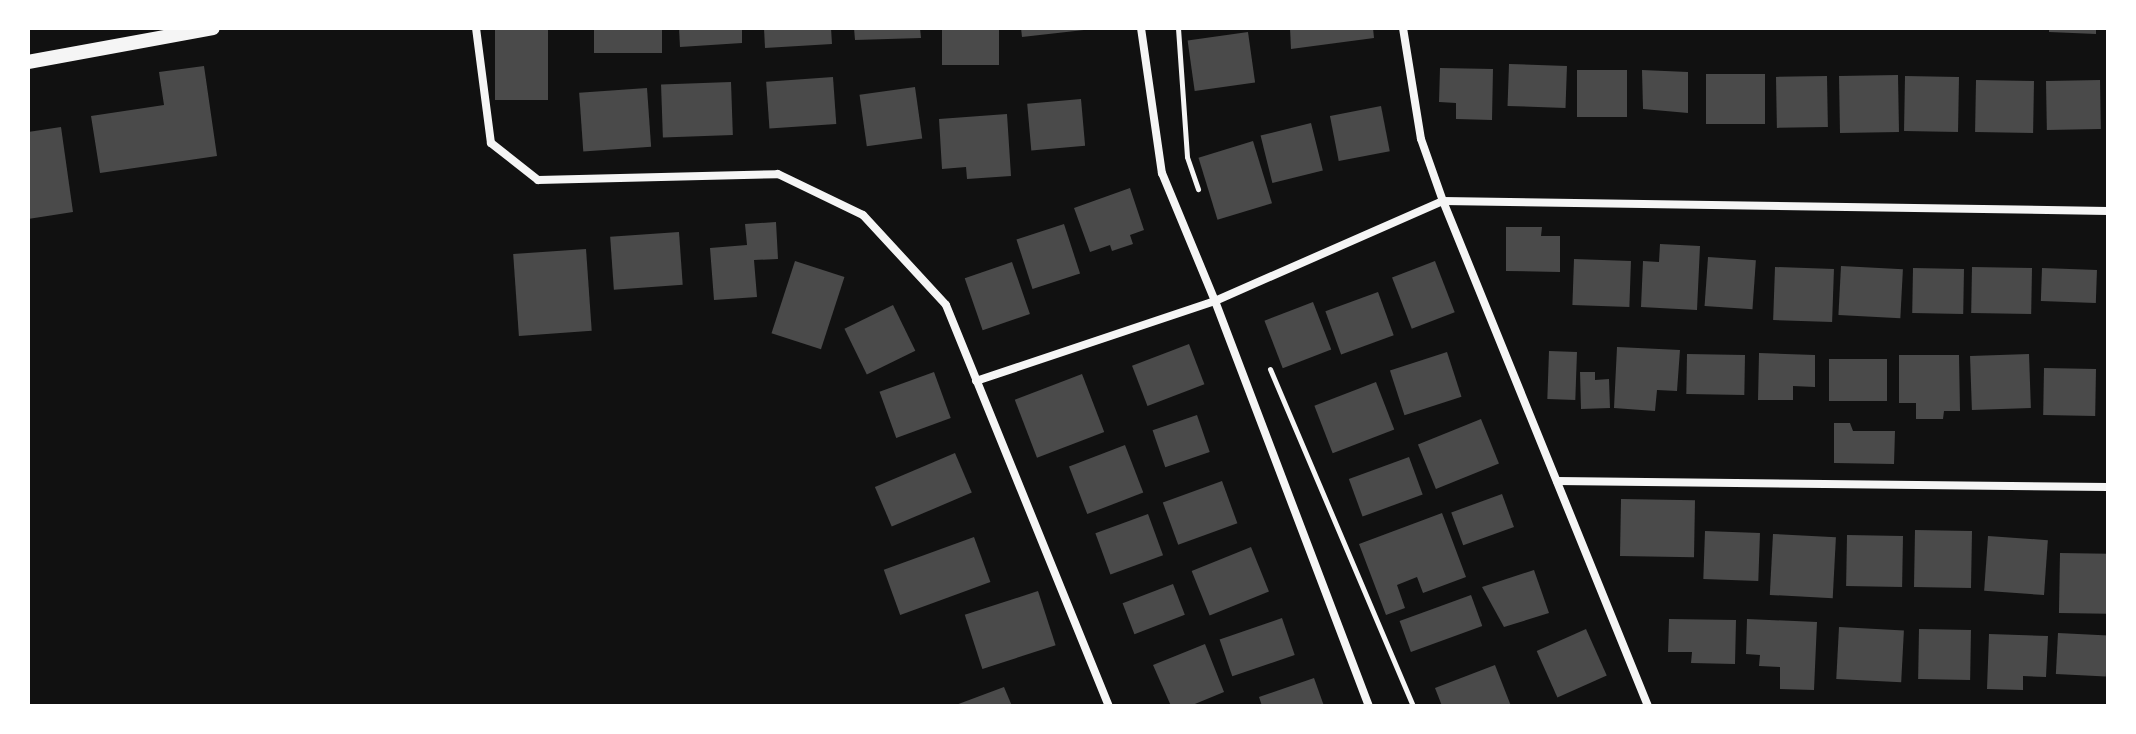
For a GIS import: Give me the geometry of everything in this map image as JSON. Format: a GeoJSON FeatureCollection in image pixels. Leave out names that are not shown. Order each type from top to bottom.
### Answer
{"type":"FeatureCollection","features":[{"type":"Feature","properties":{"kind":"street"},"geometry":{"type":"LineString","coordinates":[[28,62],[213,28]]}},
{"type":"Feature","properties":{"kind":"street"},"geometry":{"type":"LineString","coordinates":[[476,28],[491,143],[538,180],[778,174],[863,215],[946,305],[1109,706]]}},
{"type":"Feature","properties":{"kind":"street"},"geometry":{"type":"LineString","coordinates":[[1141,28],[1162,173],[1215,301],[1369,706]]}},
{"type":"Feature","properties":{"kind":"street"},"geometry":{"type":"LineString","coordinates":[[1403,28],[1421,139],[1443,201],[1648,706]]}},
{"type":"Feature","properties":{"kind":"street"},"geometry":{"type":"LineString","coordinates":[[976,381],[1215,301],[1443,201],[2108,211]]}},
{"type":"Feature","properties":{"kind":"street"},"geometry":{"type":"LineString","coordinates":[[1557,481],[2108,487]]}},
{"type":"Feature","properties":{"kind":"path"},"geometry":{"type":"LineString","coordinates":[[1178,28],[1187,157],[1200,192]]}},
{"type":"Feature","properties":{"kind":"path"},"geometry":{"type":"LineString","coordinates":[[1269,365],[1413,706]]}},
{"type":"Feature","properties":{"kind":"building"},"geometry":{"type":"Polygon","coordinates":[[[495,28],[548,28],[548,100],[495,100],[495,28]]]}},
{"type":"Feature","properties":{"kind":"building"},"geometry":{"type":"Polygon","coordinates":[[[594,28],[662,28],[662,53],[594,53],[594,28]]]}},
{"type":"Feature","properties":{"kind":"building"},"geometry":{"type":"Polygon","coordinates":[[[679,28],[742,28],[742,43],[680,47],[679,28]]]}},
{"type":"Feature","properties":{"kind":"building"},"geometry":{"type":"Polygon","coordinates":[[[764,28],[831,28],[832,44],[765,48],[764,28]]]}},
{"type":"Feature","properties":{"kind":"building"},"geometry":{"type":"Polygon","coordinates":[[[854,28],[920,28],[921,38],[855,40],[854,28]]]}},
{"type":"Feature","properties":{"kind":"building"},"geometry":{"type":"Polygon","coordinates":[[[942,28],[999,28],[999,65],[942,65],[942,28]]]}},
{"type":"Feature","properties":{"kind":"building"},"geometry":{"type":"Polygon","coordinates":[[[1021,28],[1084,28],[1084,30],[1022,37],[1021,28]]]}},
{"type":"Feature","properties":{"kind":"building"},"geometry":{"type":"Polygon","coordinates":[[[1290,28],[1373,28],[1374,38],[1291,49],[1290,28]]]}},
{"type":"Feature","properties":{"kind":"building"},"geometry":{"type":"Polygon","coordinates":[[[2049,28],[2096,28],[2096,34],[2049,32],[2049,28]]]}},
{"type":"Feature","properties":{"kind":"building"},"geometry":{"type":"Polygon","coordinates":[[[1248,32],[1255,83],[1195,91],[1188,40],[1248,32]]]}},
{"type":"Feature","properties":{"kind":"building"},"geometry":{"type":"Polygon","coordinates":[[[1509,64],[1567,66],[1565,108],[1508,106],[1509,64]]]}},
{"type":"Feature","properties":{"kind":"building"},"geometry":{"type":"Polygon","coordinates":[[[204,66],[217,156],[100,173],[91,116],[164,105],[159,72],[204,66]]]}},
{"type":"Feature","properties":{"kind":"building"},"geometry":{"type":"Polygon","coordinates":[[[1440,68],[1493,69],[1492,120],[1456,119],[1456,103],[1439,102],[1440,68]]]}},
{"type":"Feature","properties":{"kind":"building"},"geometry":{"type":"Polygon","coordinates":[[[1577,70],[1627,70],[1627,117],[1577,117],[1577,70]]]}},
{"type":"Feature","properties":{"kind":"building"},"geometry":{"type":"Polygon","coordinates":[[[1642,70],[1688,72],[1688,113],[1643,109],[1642,70]]]}},
{"type":"Feature","properties":{"kind":"building"},"geometry":{"type":"Polygon","coordinates":[[[1706,74],[1765,74],[1765,124],[1706,124],[1706,74]]]}},
{"type":"Feature","properties":{"kind":"building"},"geometry":{"type":"Polygon","coordinates":[[[1898,75],[1899,132],[1840,133],[1839,76],[1898,75]]]}},
{"type":"Feature","properties":{"kind":"building"},"geometry":{"type":"Polygon","coordinates":[[[1827,76],[1828,127],[1777,128],[1776,77],[1827,76]]]}},
{"type":"Feature","properties":{"kind":"building"},"geometry":{"type":"Polygon","coordinates":[[[1905,76],[1959,77],[1958,132],[1904,131],[1905,76]]]}},
{"type":"Feature","properties":{"kind":"building"},"geometry":{"type":"Polygon","coordinates":[[[833,77],[836,124],[769,129],[766,82],[833,77]]]}},
{"type":"Feature","properties":{"kind":"building"},"geometry":{"type":"Polygon","coordinates":[[[1976,80],[2034,81],[2033,133],[1975,132],[1976,80]]]}},
{"type":"Feature","properties":{"kind":"building"},"geometry":{"type":"Polygon","coordinates":[[[2100,80],[2101,129],[2047,130],[2046,81],[2100,80]]]}},
{"type":"Feature","properties":{"kind":"building"},"geometry":{"type":"Polygon","coordinates":[[[731,82],[733,135],[663,137],[661,84],[731,82]]]}},
{"type":"Feature","properties":{"kind":"building"},"geometry":{"type":"Polygon","coordinates":[[[915,87],[922,138],[867,146],[860,95],[915,87]]]}},
{"type":"Feature","properties":{"kind":"building"},"geometry":{"type":"Polygon","coordinates":[[[647,88],[651,147],[583,152],[579,93],[647,88]]]}},
{"type":"Feature","properties":{"kind":"building"},"geometry":{"type":"Polygon","coordinates":[[[1081,99],[1085,146],[1031,151],[1027,104],[1081,99]]]}},
{"type":"Feature","properties":{"kind":"building"},"geometry":{"type":"Polygon","coordinates":[[[1381,106],[1390,151],[1339,161],[1330,116],[1381,106]]]}},
{"type":"Feature","properties":{"kind":"building"},"geometry":{"type":"Polygon","coordinates":[[[1007,114],[1011,176],[967,179],[966,167],[942,169],[939,119],[1007,114]]]}},
{"type":"Feature","properties":{"kind":"building"},"geometry":{"type":"Polygon","coordinates":[[[1311,123],[1323,171],[1272,183],[1261,136],[1311,123]]]}},
{"type":"Feature","properties":{"kind":"building"},"geometry":{"type":"Polygon","coordinates":[[[61,127],[73,212],[28,219],[28,132],[61,127]]]}},
{"type":"Feature","properties":{"kind":"building"},"geometry":{"type":"Polygon","coordinates":[[[1253,141],[1272,203],[1217,220],[1198,158],[1253,141]]]}},
{"type":"Feature","properties":{"kind":"building"},"geometry":{"type":"Polygon","coordinates":[[[1130,188],[1144,230],[1130,235],[1133,244],[1112,251],[1110,245],[1090,252],[1074,208],[1130,188]]]}},
{"type":"Feature","properties":{"kind":"building"},"geometry":{"type":"Polygon","coordinates":[[[776,222],[778,259],[754,260],[757,297],[714,300],[710,248],[747,245],[745,224],[776,222]]]}},
{"type":"Feature","properties":{"kind":"building"},"geometry":{"type":"Polygon","coordinates":[[[1064,224],[1080,273],[1033,289],[1016,239],[1064,224]]]}},
{"type":"Feature","properties":{"kind":"building"},"geometry":{"type":"Polygon","coordinates":[[[1506,227],[1542,227],[1541,236],[1560,236],[1560,272],[1506,271],[1506,227]]]}},
{"type":"Feature","properties":{"kind":"building"},"geometry":{"type":"Polygon","coordinates":[[[679,232],[683,285],[614,290],[610,237],[679,232]]]}},
{"type":"Feature","properties":{"kind":"building"},"geometry":{"type":"Polygon","coordinates":[[[1660,244],[1700,246],[1697,310],[1641,307],[1643,261],[1659,262],[1660,244]]]}},
{"type":"Feature","properties":{"kind":"building"},"geometry":{"type":"Polygon","coordinates":[[[586,249],[592,331],[519,336],[513,254],[586,249]]]}},
{"type":"Feature","properties":{"kind":"building"},"geometry":{"type":"Polygon","coordinates":[[[1708,257],[1756,260],[1752,309],[1705,306],[1708,257]]]}},
{"type":"Feature","properties":{"kind":"building"},"geometry":{"type":"Polygon","coordinates":[[[1574,259],[1631,261],[1629,307],[1572,305],[1574,259]]]}},
{"type":"Feature","properties":{"kind":"building"},"geometry":{"type":"Polygon","coordinates":[[[795,261],[844,277],[821,349],[772,333],[795,261]]]}},
{"type":"Feature","properties":{"kind":"building"},"geometry":{"type":"Polygon","coordinates":[[[1435,261],[1455,312],[1412,329],[1392,277],[1435,261]]]}},
{"type":"Feature","properties":{"kind":"building"},"geometry":{"type":"Polygon","coordinates":[[[1012,262],[1030,314],[983,330],[965,278],[1012,262]]]}},
{"type":"Feature","properties":{"kind":"building"},"geometry":{"type":"Polygon","coordinates":[[[1841,266],[1903,269],[1900,318],[1838,315],[1841,266]]]}},
{"type":"Feature","properties":{"kind":"building"},"geometry":{"type":"Polygon","coordinates":[[[1775,267],[1834,269],[1832,322],[1773,320],[1775,267]]]}},
{"type":"Feature","properties":{"kind":"building"},"geometry":{"type":"Polygon","coordinates":[[[1972,267],[2032,268],[2031,314],[1971,313],[1972,267]]]}},
{"type":"Feature","properties":{"kind":"building"},"geometry":{"type":"Polygon","coordinates":[[[1913,268],[1964,269],[1963,314],[1912,313],[1913,268]]]}},
{"type":"Feature","properties":{"kind":"building"},"geometry":{"type":"Polygon","coordinates":[[[2042,268],[2097,270],[2096,303],[2041,301],[2042,268]]]}},
{"type":"Feature","properties":{"kind":"building"},"geometry":{"type":"Polygon","coordinates":[[[1378,292],[1394,335],[1341,354],[1325,311],[1378,292]]]}},
{"type":"Feature","properties":{"kind":"building"},"geometry":{"type":"Polygon","coordinates":[[[1313,302],[1331,350],[1283,368],[1264,321],[1313,302]]]}},
{"type":"Feature","properties":{"kind":"building"},"geometry":{"type":"Polygon","coordinates":[[[893,305],[915,351],[867,375],[844,329],[893,305]]]}},
{"type":"Feature","properties":{"kind":"building"},"geometry":{"type":"Polygon","coordinates":[[[1189,344],[1204,384],[1147,406],[1132,366],[1189,344]]]}},
{"type":"Feature","properties":{"kind":"building"},"geometry":{"type":"Polygon","coordinates":[[[1617,347],[1680,350],[1677,391],[1657,390],[1655,411],[1614,408],[1617,347]]]}},
{"type":"Feature","properties":{"kind":"building"},"geometry":{"type":"Polygon","coordinates":[[[1549,351],[1577,352],[1575,400],[1547,399],[1549,351]]]}},
{"type":"Feature","properties":{"kind":"building"},"geometry":{"type":"Polygon","coordinates":[[[1447,352],[1462,397],[1404,415],[1390,371],[1447,352]]]}},
{"type":"Feature","properties":{"kind":"building"},"geometry":{"type":"Polygon","coordinates":[[[1759,353],[1815,355],[1815,387],[1793,386],[1793,400],[1758,400],[1759,353]]]}},
{"type":"Feature","properties":{"kind":"building"},"geometry":{"type":"Polygon","coordinates":[[[1687,354],[1745,355],[1744,395],[1686,394],[1687,354]]]}},
{"type":"Feature","properties":{"kind":"building"},"geometry":{"type":"Polygon","coordinates":[[[2029,354],[2031,408],[1972,410],[1970,356],[2029,354]]]}},
{"type":"Feature","properties":{"kind":"building"},"geometry":{"type":"Polygon","coordinates":[[[1899,355],[1959,355],[1960,411],[1944,411],[1943,419],[1916,419],[1916,403],[1899,403],[1899,355]]]}},
{"type":"Feature","properties":{"kind":"building"},"geometry":{"type":"Polygon","coordinates":[[[1829,359],[1887,359],[1887,401],[1829,401],[1829,359]]]}},
{"type":"Feature","properties":{"kind":"building"},"geometry":{"type":"Polygon","coordinates":[[[2044,368],[2096,369],[2095,416],[2043,415],[2044,368]]]}},
{"type":"Feature","properties":{"kind":"building"},"geometry":{"type":"Polygon","coordinates":[[[934,372],[951,418],[896,438],[879,392],[934,372]]]}},
{"type":"Feature","properties":{"kind":"building"},"geometry":{"type":"Polygon","coordinates":[[[1580,372],[1595,372],[1595,380],[1609,379],[1610,408],[1581,409],[1580,372]]]}},
{"type":"Feature","properties":{"kind":"building"},"geometry":{"type":"Polygon","coordinates":[[[1082,374],[1104,432],[1037,458],[1015,400],[1082,374]]]}},
{"type":"Feature","properties":{"kind":"building"},"geometry":{"type":"Polygon","coordinates":[[[1376,382],[1394,430],[1333,453],[1314,406],[1376,382]]]}},
{"type":"Feature","properties":{"kind":"building"},"geometry":{"type":"Polygon","coordinates":[[[1197,415],[1210,452],[1165,467],[1153,430],[1197,415]]]}},
{"type":"Feature","properties":{"kind":"building"},"geometry":{"type":"Polygon","coordinates":[[[1481,419],[1499,464],[1436,489],[1418,444],[1481,419]]]}},
{"type":"Feature","properties":{"kind":"building"},"geometry":{"type":"Polygon","coordinates":[[[1834,423],[1850,423],[1853,431],[1895,431],[1894,464],[1834,463],[1834,423]]]}},
{"type":"Feature","properties":{"kind":"building"},"geometry":{"type":"Polygon","coordinates":[[[1125,445],[1143,493],[1087,514],[1069,467],[1125,445]]]}},
{"type":"Feature","properties":{"kind":"building"},"geometry":{"type":"Polygon","coordinates":[[[955,453],[972,493],[892,527],[875,487],[955,453]]]}},
{"type":"Feature","properties":{"kind":"building"},"geometry":{"type":"Polygon","coordinates":[[[1409,457],[1423,495],[1363,516],[1349,479],[1409,457]]]}},
{"type":"Feature","properties":{"kind":"building"},"geometry":{"type":"Polygon","coordinates":[[[1222,481],[1237,523],[1178,545],[1163,503],[1222,481]]]}},
{"type":"Feature","properties":{"kind":"building"},"geometry":{"type":"Polygon","coordinates":[[[1502,494],[1514,527],[1463,545],[1451,512],[1502,494]]]}},
{"type":"Feature","properties":{"kind":"building"},"geometry":{"type":"Polygon","coordinates":[[[1621,499],[1695,500],[1694,557],[1620,556],[1621,499]]]}},
{"type":"Feature","properties":{"kind":"building"},"geometry":{"type":"Polygon","coordinates":[[[1442,513],[1466,577],[1423,593],[1417,577],[1397,585],[1405,608],[1386,615],[1359,544],[1442,513]]]}},
{"type":"Feature","properties":{"kind":"building"},"geometry":{"type":"Polygon","coordinates":[[[1148,514],[1163,555],[1110,574],[1095,533],[1148,514]]]}},
{"type":"Feature","properties":{"kind":"building"},"geometry":{"type":"Polygon","coordinates":[[[1915,530],[1972,531],[1971,588],[1914,587],[1915,530]]]}},
{"type":"Feature","properties":{"kind":"building"},"geometry":{"type":"Polygon","coordinates":[[[1705,531],[1760,533],[1758,581],[1703,579],[1705,531]]]}},
{"type":"Feature","properties":{"kind":"building"},"geometry":{"type":"Polygon","coordinates":[[[1773,534],[1836,537],[1833,598],[1770,595],[1773,534]]]}},
{"type":"Feature","properties":{"kind":"building"},"geometry":{"type":"Polygon","coordinates":[[[1847,535],[1903,536],[1902,587],[1846,586],[1847,535]]]}},
{"type":"Feature","properties":{"kind":"building"},"geometry":{"type":"Polygon","coordinates":[[[1988,536],[2048,540],[2044,595],[1984,591],[1988,536]]]}},
{"type":"Feature","properties":{"kind":"building"},"geometry":{"type":"Polygon","coordinates":[[[974,537],[990,582],[900,615],[884,570],[974,537]]]}},
{"type":"Feature","properties":{"kind":"building"},"geometry":{"type":"Polygon","coordinates":[[[1251,547],[1269,592],[1210,615],[1192,571],[1251,547]]]}},
{"type":"Feature","properties":{"kind":"building"},"geometry":{"type":"Polygon","coordinates":[[[2060,553],[2108,554],[2107,614],[2059,613],[2060,553]]]}},
{"type":"Feature","properties":{"kind":"building"},"geometry":{"type":"Polygon","coordinates":[[[1534,570],[1549,613],[1504,627],[1482,587],[1534,570]]]}},
{"type":"Feature","properties":{"kind":"building"},"geometry":{"type":"Polygon","coordinates":[[[1173,584],[1185,615],[1134,634],[1123,603],[1173,584]]]}},
{"type":"Feature","properties":{"kind":"building"},"geometry":{"type":"Polygon","coordinates":[[[1038,591],[1056,645],[982,669],[965,615],[1038,591]]]}},
{"type":"Feature","properties":{"kind":"building"},"geometry":{"type":"Polygon","coordinates":[[[1471,595],[1482,626],[1411,652],[1400,621],[1471,595]]]}},
{"type":"Feature","properties":{"kind":"building"},"geometry":{"type":"Polygon","coordinates":[[[1282,618],[1295,655],[1232,676],[1220,639],[1282,618]]]}},
{"type":"Feature","properties":{"kind":"building"},"geometry":{"type":"Polygon","coordinates":[[[1669,619],[1736,620],[1735,664],[1691,663],[1692,652],[1668,652],[1669,619]]]}},
{"type":"Feature","properties":{"kind":"building"},"geometry":{"type":"Polygon","coordinates":[[[1747,619],[1817,622],[1814,690],[1780,689],[1780,667],[1759,666],[1760,655],[1746,654],[1747,619]]]}},
{"type":"Feature","properties":{"kind":"building"},"geometry":{"type":"Polygon","coordinates":[[[1839,627],[1904,630],[1901,682],[1836,679],[1839,627]]]}},
{"type":"Feature","properties":{"kind":"building"},"geometry":{"type":"Polygon","coordinates":[[[1586,629],[1607,676],[1557,698],[1537,651],[1586,629]]]}},
{"type":"Feature","properties":{"kind":"building"},"geometry":{"type":"Polygon","coordinates":[[[1919,629],[1971,630],[1970,680],[1918,679],[1919,629]]]}},
{"type":"Feature","properties":{"kind":"building"},"geometry":{"type":"Polygon","coordinates":[[[2058,633],[2108,636],[2106,677],[2056,674],[2058,633]]]}},
{"type":"Feature","properties":{"kind":"building"},"geometry":{"type":"Polygon","coordinates":[[[1989,634],[2048,636],[2046,677],[2023,676],[2023,690],[1987,689],[1989,634]]]}},
{"type":"Feature","properties":{"kind":"building"},"geometry":{"type":"Polygon","coordinates":[[[1205,644],[1224,692],[1190,706],[1171,706],[1153,665],[1205,644]]]}},
{"type":"Feature","properties":{"kind":"building"},"geometry":{"type":"Polygon","coordinates":[[[1495,665],[1511,706],[1442,706],[1435,688],[1495,665]]]}},
{"type":"Feature","properties":{"kind":"building"},"geometry":{"type":"Polygon","coordinates":[[[1314,678],[1324,706],[1262,706],[1259,697],[1314,678]]]}},
{"type":"Feature","properties":{"kind":"building"},"geometry":{"type":"Polygon","coordinates":[[[1004,687],[1012,706],[953,706],[1004,687]]]}}]}
